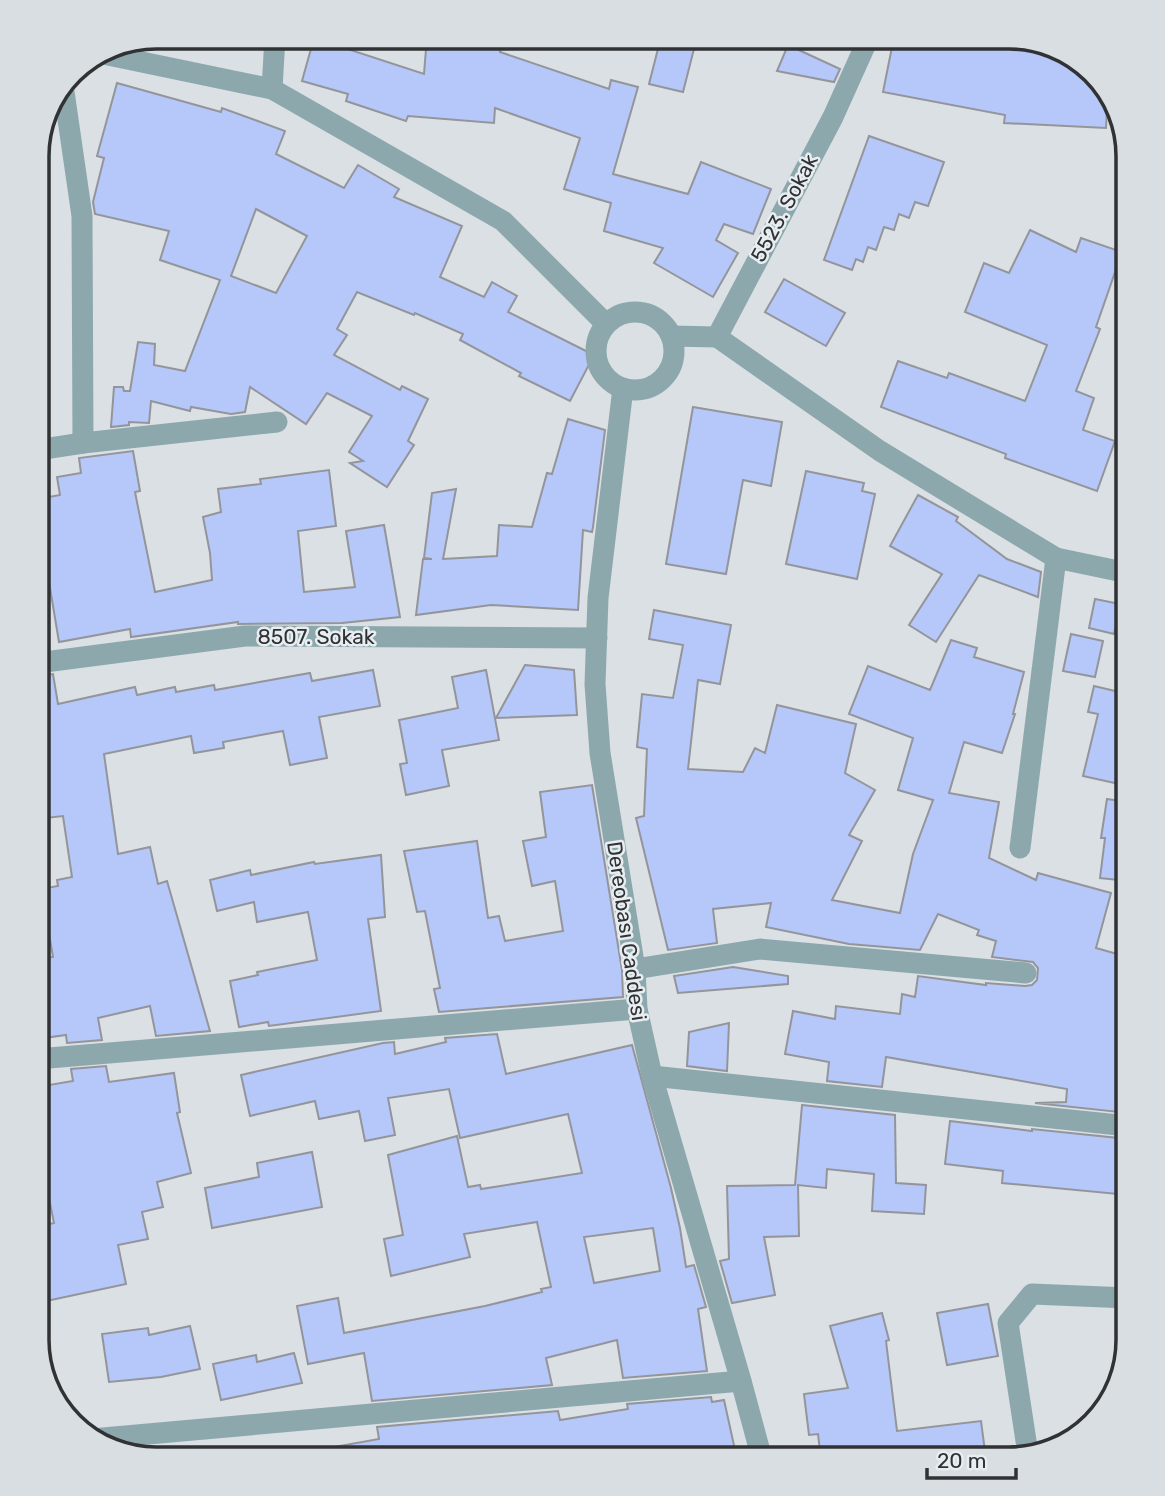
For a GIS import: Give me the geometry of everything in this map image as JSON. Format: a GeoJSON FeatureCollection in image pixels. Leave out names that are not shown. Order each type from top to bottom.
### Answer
{"type":"FeatureCollection","features":[{"type":"Feature","properties":{"kind":"street"},"geometry":{"type":"LineString","coordinates":[[272,89],[274,49]]}},
{"type":"Feature","properties":{"kind":"street","name":"5523. Sokak"},"geometry":{"type":"LineString","coordinates":[[717,337],[833,117],[864,49]]}},
{"type":"Feature","properties":{"kind":"street"},"geometry":{"type":"LineString","coordinates":[[116,57],[272,89],[503,221],[606,324]]}},
{"type":"Feature","properties":{"kind":"street"},"geometry":{"type":"LineString","coordinates":[[65,100],[82,216],[83,443]]}},
{"type":"Feature","properties":{"kind":"street"},"geometry":{"type":"LineString","coordinates":[[642,312],[665,325],[671,336],[673,361],[659,382],[648,388],[635,390],[611,382],[597,361],[599,335],[606,324],[616,316],[642,312]]}},
{"type":"Feature","properties":{"kind":"street"},"geometry":{"type":"LineString","coordinates":[[671,336],[717,337],[880,451],[1056,558],[1116,570]]}},
{"type":"Feature","properties":{"kind":"street","name":"Dereobası Caddesi"},"geometry":{"type":"LineString","coordinates":[[623,388],[598,598],[595,684],[600,753],[635,969],[637,1009],[652,1076],[759,1447]]}},
{"type":"Feature","properties":{"kind":"street"},"geometry":{"type":"LineString","coordinates":[[49,448],[277,422]]}},
{"type":"Feature","properties":{"kind":"street"},"geometry":{"type":"LineString","coordinates":[[1020,848],[1056,558]]}},
{"type":"Feature","properties":{"kind":"street","name":"8507. Sokak"},"geometry":{"type":"LineString","coordinates":[[49,661],[245,636],[597,638]]}},
{"type":"Feature","properties":{"kind":"street"},"geometry":{"type":"LineString","coordinates":[[635,969],[760,949],[1026,973]]}},
{"type":"Feature","properties":{"kind":"street"},"geometry":{"type":"LineString","coordinates":[[49,1058],[637,1009]]}},
{"type":"Feature","properties":{"kind":"street"},"geometry":{"type":"LineString","coordinates":[[652,1076],[1116,1125]]}},
{"type":"Feature","properties":{"kind":"street"},"geometry":{"type":"LineString","coordinates":[[1027,1445],[1007,1323],[1032,1294],[1116,1298]]}},
{"type":"Feature","properties":{"kind":"street"},"geometry":{"type":"LineString","coordinates":[[114,1438],[741,1381]]}},
{"type":"Feature","properties":{"kind":"building"},"geometry":{"type":"Polygon","coordinates":[[[311,49],[348,49],[424,74],[426,49],[500,49],[500,52],[609,89],[611,80],[638,87],[613,174],[688,194],[701,162],[771,189],[753,234],[724,224],[716,240],[738,253],[713,297],[654,263],[663,248],[604,231],[611,203],[564,189],[580,138],[495,108],[494,123],[408,116],[406,121],[346,101],[348,94],[302,81],[311,49]]]}},
{"type":"Feature","properties":{"kind":"building"},"geometry":{"type":"Polygon","coordinates":[[[658,49],[694,49],[683,92],[649,84],[658,49]]]}},
{"type":"Feature","properties":{"kind":"building"},"geometry":{"type":"Polygon","coordinates":[[[786,49],[797,49],[840,69],[834,82],[777,71],[786,49]]]}},
{"type":"Feature","properties":{"kind":"building"},"geometry":{"type":"Polygon","coordinates":[[[892,49],[1030,51],[1063,63],[1090,85],[1107,113],[1106,128],[1004,123],[1005,115],[883,92],[892,49]]]}},
{"type":"Feature","properties":{"kind":"building"},"geometry":{"type":"Polygon","coordinates":[[[117,83],[221,112],[222,108],[285,131],[276,154],[344,188],[358,165],[399,189],[394,197],[462,226],[440,277],[484,297],[492,282],[517,296],[508,312],[594,355],[570,401],[519,376],[521,373],[460,340],[463,334],[357,292],[337,329],[347,335],[334,355],[400,390],[402,386],[428,399],[408,441],[414,445],[387,487],[350,463],[363,461],[349,452],[372,416],[327,393],[306,424],[250,387],[245,412],[231,414],[191,407],[190,411],[151,401],[149,423],[129,422],[129,425],[111,427],[114,387],[123,387],[124,391],[130,391],[138,342],[155,344],[154,365],[185,371],[220,280],[160,260],[169,231],[95,214],[93,202],[104,158],[97,156],[117,83]],[[256,209],[231,276],[276,293],[307,236],[256,209]]]}},
{"type":"Feature","properties":{"kind":"building"},"geometry":{"type":"Polygon","coordinates":[[[869,136],[944,162],[928,206],[915,202],[909,218],[899,214],[894,230],[884,227],[876,250],[868,247],[863,262],[856,259],[852,270],[824,260],[869,136]]]}},
{"type":"Feature","properties":{"kind":"building"},"geometry":{"type":"Polygon","coordinates":[[[1030,230],[1076,252],[1081,238],[1116,250],[1116,269],[1096,327],[1100,329],[1076,391],[1094,398],[1083,430],[1115,441],[1097,491],[1005,458],[1006,454],[881,407],[898,361],[947,378],[949,373],[1025,401],[1047,345],[965,312],[984,263],[1009,273],[1030,230]]]}},
{"type":"Feature","properties":{"kind":"building"},"geometry":{"type":"Polygon","coordinates":[[[784,279],[845,313],[826,346],[765,312],[784,279]]]}},
{"type":"Feature","properties":{"kind":"building"},"geometry":{"type":"Polygon","coordinates":[[[693,407],[782,422],[771,486],[743,480],[726,574],[666,564],[693,407]]]}},
{"type":"Feature","properties":{"kind":"building"},"geometry":{"type":"Polygon","coordinates":[[[568,419],[605,430],[592,532],[583,530],[578,610],[491,605],[416,615],[423,559],[432,559],[424,558],[432,493],[456,489],[443,559],[497,556],[499,525],[532,527],[547,473],[552,474],[568,419]]]}},
{"type":"Feature","properties":{"kind":"building"},"geometry":{"type":"Polygon","coordinates":[[[133,451],[140,491],[135,492],[155,592],[212,580],[203,517],[221,512],[218,489],[261,484],[260,479],[329,470],[336,526],[298,531],[304,592],[355,587],[346,531],[384,525],[400,617],[342,623],[238,622],[131,637],[130,629],[59,642],[49,582],[49,497],[60,495],[57,477],[81,473],[79,458],[133,451]]]}},
{"type":"Feature","properties":{"kind":"building"},"geometry":{"type":"Polygon","coordinates":[[[806,471],[864,483],[862,491],[875,494],[857,579],[786,564],[806,471]]]}},
{"type":"Feature","properties":{"kind":"building"},"geometry":{"type":"Polygon","coordinates":[[[918,495],[958,517],[956,521],[1007,559],[1041,572],[1038,597],[979,575],[936,642],[909,625],[942,574],[890,546],[918,495]]]}},
{"type":"Feature","properties":{"kind":"building"},"geometry":{"type":"Polygon","coordinates":[[[1095,599],[1116,603],[1114,634],[1089,628],[1095,599]]]}},
{"type":"Feature","properties":{"kind":"building"},"geometry":{"type":"Polygon","coordinates":[[[654,610],[731,625],[720,684],[698,680],[688,769],[743,772],[755,748],[765,753],[777,705],[856,724],[845,773],[875,790],[849,835],[862,841],[832,900],[900,913],[913,854],[933,800],[898,790],[913,738],[849,714],[868,666],[930,690],[951,640],[977,648],[974,657],[1024,672],[1015,714],[1002,753],[964,742],[949,793],[999,802],[989,858],[1036,880],[1038,873],[1111,893],[1096,948],[1116,954],[1116,1112],[1035,1103],[1066,1102],[1067,1089],[886,1057],[882,1087],[827,1081],[829,1062],[785,1054],[793,1011],[835,1019],[836,1006],[900,1014],[902,994],[915,997],[918,976],[986,985],[1025,986],[1032,985],[1037,980],[1038,968],[1033,962],[992,957],[996,941],[977,935],[979,930],[938,914],[920,950],[849,944],[766,927],[771,903],[713,909],[717,943],[668,950],[636,818],[644,816],[647,749],[637,747],[642,694],[673,698],[683,645],[649,639],[654,610]]]}},
{"type":"Feature","properties":{"kind":"building"},"geometry":{"type":"Polygon","coordinates":[[[1071,634],[1103,641],[1095,677],[1063,671],[1071,634]]]}},
{"type":"Feature","properties":{"kind":"building"},"geometry":{"type":"Polygon","coordinates":[[[525,665],[574,670],[577,715],[496,718],[525,665]]]}},
{"type":"Feature","properties":{"kind":"building"},"geometry":{"type":"Polygon","coordinates":[[[373,670],[380,706],[319,717],[327,758],[290,765],[283,731],[223,742],[224,748],[194,753],[191,736],[104,754],[118,854],[150,847],[158,884],[167,881],[210,1031],[156,1036],[150,1006],[98,1018],[102,1040],[67,1043],[66,1035],[49,1037],[49,958],[53,957],[49,934],[49,888],[58,886],[57,880],[72,877],[63,816],[49,818],[49,674],[53,674],[58,704],[135,687],[137,695],[175,687],[176,692],[214,685],[215,690],[310,673],[312,681],[373,670]]]}},
{"type":"Feature","properties":{"kind":"building"},"geometry":{"type":"Polygon","coordinates":[[[486,670],[499,740],[442,750],[449,786],[406,795],[400,764],[407,763],[399,720],[458,708],[452,677],[486,670]]]}},
{"type":"Feature","properties":{"kind":"building"},"geometry":{"type":"Polygon","coordinates":[[[1094,686],[1116,691],[1116,783],[1083,776],[1098,714],[1088,712],[1094,686]]]}},
{"type":"Feature","properties":{"kind":"building"},"geometry":{"type":"Polygon","coordinates":[[[592,785],[622,970],[623,997],[439,1012],[434,989],[440,988],[425,911],[417,912],[404,851],[477,841],[488,918],[499,916],[505,941],[563,931],[555,881],[532,886],[523,841],[546,837],[540,792],[592,785]]]}},
{"type":"Feature","properties":{"kind":"building"},"geometry":{"type":"Polygon","coordinates":[[[1107,799],[1116,800],[1116,880],[1100,878],[1105,838],[1101,838],[1107,799]]]}},
{"type":"Feature","properties":{"kind":"building"},"geometry":{"type":"Polygon","coordinates":[[[381,855],[385,917],[368,919],[381,1011],[269,1026],[268,1022],[239,1027],[230,981],[258,975],[257,972],[317,960],[308,912],[257,922],[254,902],[217,911],[210,880],[250,870],[251,875],[314,862],[381,855]]]}},
{"type":"Feature","properties":{"kind":"building"},"geometry":{"type":"Polygon","coordinates":[[[733,967],[788,976],[788,984],[678,993],[674,976],[733,967]]]}},
{"type":"Feature","properties":{"kind":"building"},"geometry":{"type":"Polygon","coordinates":[[[729,1023],[727,1071],[687,1066],[689,1032],[729,1023]]]}},
{"type":"Feature","properties":{"kind":"building"},"geometry":{"type":"Polygon","coordinates":[[[497,1034],[506,1074],[632,1045],[671,1188],[686,1267],[694,1265],[706,1307],[698,1309],[707,1371],[623,1378],[617,1340],[546,1358],[552,1385],[372,1401],[364,1353],[308,1364],[297,1306],[338,1298],[344,1333],[485,1306],[542,1292],[541,1289],[551,1287],[537,1222],[464,1234],[470,1257],[391,1276],[384,1239],[403,1235],[388,1155],[457,1136],[468,1187],[480,1185],[481,1189],[582,1173],[568,1114],[460,1138],[449,1089],[388,1098],[395,1135],[365,1141],[359,1111],[319,1119],[315,1101],[250,1116],[241,1075],[383,1043],[394,1042],[395,1054],[446,1042],[445,1038],[497,1034]],[[653,1228],[584,1237],[594,1283],[660,1271],[653,1228]]]}},
{"type":"Feature","properties":{"kind":"building"},"geometry":{"type":"Polygon","coordinates":[[[106,1066],[109,1082],[174,1073],[180,1112],[177,1113],[191,1173],[157,1182],[163,1207],[142,1212],[148,1239],[118,1245],[126,1284],[49,1300],[49,1224],[54,1223],[49,1198],[49,1085],[73,1081],[71,1069],[106,1066]]]}},
{"type":"Feature","properties":{"kind":"building"},"geometry":{"type":"Polygon","coordinates":[[[802,1105],[895,1115],[896,1183],[926,1185],[924,1214],[872,1211],[874,1174],[827,1169],[826,1188],[798,1185],[799,1236],[764,1237],[775,1295],[732,1303],[720,1261],[729,1259],[727,1186],[795,1185],[802,1105]]]}},
{"type":"Feature","properties":{"kind":"building"},"geometry":{"type":"Polygon","coordinates":[[[950,1121],[1116,1138],[1116,1194],[1002,1183],[1003,1171],[945,1164],[950,1121]]]}},
{"type":"Feature","properties":{"kind":"building"},"geometry":{"type":"Polygon","coordinates":[[[312,1152],[322,1207],[212,1228],[205,1188],[259,1177],[257,1163],[312,1152]]]}},
{"type":"Feature","properties":{"kind":"building"},"geometry":{"type":"Polygon","coordinates":[[[988,1304],[998,1356],[947,1365],[937,1313],[988,1304]]]}},
{"type":"Feature","properties":{"kind":"building"},"geometry":{"type":"Polygon","coordinates":[[[882,1313],[889,1340],[886,1341],[897,1431],[981,1421],[984,1447],[820,1447],[818,1434],[809,1435],[804,1394],[848,1388],[830,1326],[882,1313]]]}},
{"type":"Feature","properties":{"kind":"building"},"geometry":{"type":"Polygon","coordinates":[[[190,1326],[200,1369],[161,1377],[109,1382],[102,1334],[148,1328],[149,1335],[190,1326]]]}},
{"type":"Feature","properties":{"kind":"building"},"geometry":{"type":"Polygon","coordinates":[[[294,1353],[302,1383],[221,1400],[213,1364],[256,1355],[257,1362],[294,1353]]]}},
{"type":"Feature","properties":{"kind":"building"},"geometry":{"type":"Polygon","coordinates":[[[711,1397],[712,1402],[724,1400],[734,1447],[334,1447],[379,1439],[377,1427],[558,1411],[560,1420],[628,1409],[627,1404],[711,1397]]]}}]}
